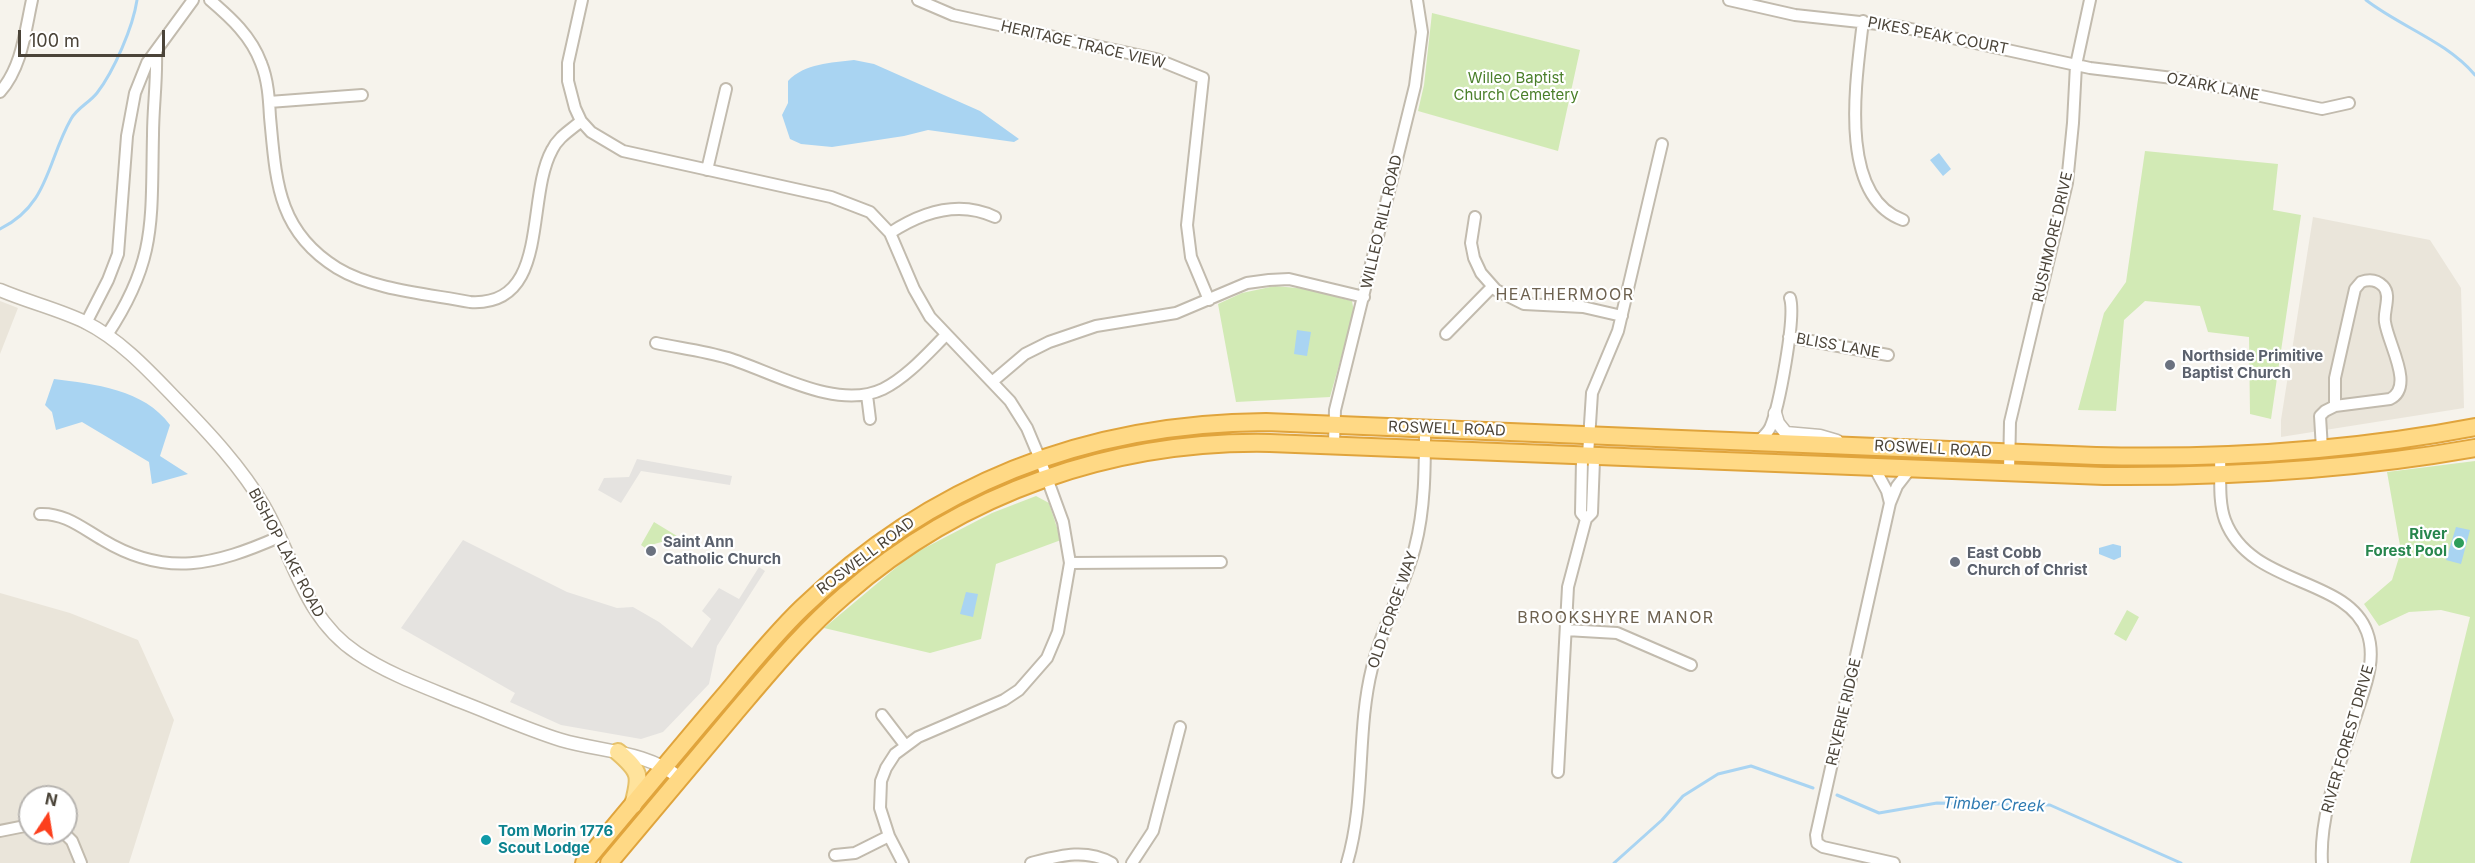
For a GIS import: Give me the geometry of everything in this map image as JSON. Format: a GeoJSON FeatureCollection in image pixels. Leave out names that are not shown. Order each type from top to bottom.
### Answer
{"type":"FeatureCollection","features":[{"type":"Feature","properties":{"kind":"highway","name":"ROSWELL ROAD"},"geometry":{"type":"LineString","coordinates":[[584,863],[783,627],[831,581],[874,546],[969,488],[1040,459],[1106,439],[1182,426],[1257,422],[2140,457],[2220,456],[2322,449],[2475,428]]}},
{"type":"Feature","properties":{"kind":"highway","name":"ROSWELL ROAD"},"geometry":{"type":"LineString","coordinates":[[609,863],[777,664],[818,620],[868,574],[926,535],[987,501],[1047,477],[1114,458],[1202,444],[1334,444],[2103,476],[2221,476],[2358,465],[2475,448]]}},
{"type":"Feature","properties":{"kind":"main road"},"geometry":{"type":"LineString","coordinates":[[618,752],[638,771],[639,780],[633,805]]}},
{"type":"Feature","properties":{"kind":"street"},"geometry":{"type":"LineString","coordinates":[[0,92],[14,74],[18,63],[32,0]]}},
{"type":"Feature","properties":{"kind":"street"},"geometry":{"type":"LineString","coordinates":[[86,323],[108,280],[118,254],[129,121],[140,77],[147,63],[193,0]]}},
{"type":"Feature","properties":{"kind":"street"},"geometry":{"type":"LineString","coordinates":[[210,0],[238,25],[249,39],[262,65],[269,102],[279,193],[295,228],[312,248],[337,268],[365,280],[476,303],[494,301],[505,296],[521,279],[548,158],[557,142],[581,121]]}},
{"type":"Feature","properties":{"kind":"street"},"geometry":{"type":"LineString","coordinates":[[582,0],[568,73],[571,99],[581,121],[598,137],[623,151],[831,197],[858,206],[880,220],[890,233],[921,303],[946,336],[992,382],[1018,414],[1047,477],[1063,522],[1070,563],[1061,616],[1053,644],[1030,680],[1004,700],[918,737],[895,754],[881,781],[880,808],[903,863]]}},
{"type":"Feature","properties":{"kind":"street","name":"HERITAGE TRACE VIEW"},"geometry":{"type":"LineString","coordinates":[[918,0],[953,15],[1156,59],[1203,78],[1187,225],[1191,257],[1209,300]]}},
{"type":"Feature","properties":{"kind":"street","name":"WILLEO RILL ROAD"},"geometry":{"type":"LineString","coordinates":[[1334,444],[1335,410],[1364,297],[1419,60],[1422,32],[1417,0]]}},
{"type":"Feature","properties":{"kind":"street","name":"PIKES PEAK COURT"},"geometry":{"type":"LineString","coordinates":[[1729,0],[1796,15],[1896,26],[2076,65]]}},
{"type":"Feature","properties":{"kind":"street","name":"RUSHMORE DRIVE"},"geometry":{"type":"LineString","coordinates":[[2009,472],[2010,422],[2067,183],[2076,65],[2090,0]]}},
{"type":"Feature","properties":{"kind":"street"},"geometry":{"type":"LineString","coordinates":[[1863,21],[1855,91],[1857,150],[1868,185],[1882,208],[1892,216],[1903,220]]}},
{"type":"Feature","properties":{"kind":"street"},"geometry":{"type":"LineString","coordinates":[[107,335],[130,298],[140,275],[148,246],[153,200],[156,53]]}},
{"type":"Feature","properties":{"kind":"street","name":"OZARK LANE"},"geometry":{"type":"LineString","coordinates":[[2076,65],[2181,79],[2322,109],[2349,104]]}},
{"type":"Feature","properties":{"kind":"street"},"geometry":{"type":"LineString","coordinates":[[707,170],[726,88]]}},
{"type":"Feature","properties":{"kind":"street"},"geometry":{"type":"LineString","coordinates":[[269,102],[362,95]]}},
{"type":"Feature","properties":{"kind":"street"},"geometry":{"type":"LineString","coordinates":[[1558,771],[1569,579],[1586,519],[1592,513],[1594,460],[1588,455],[1588,435],[1595,382],[1615,338],[1622,316],[1662,144]]}},
{"type":"Feature","properties":{"kind":"street"},"geometry":{"type":"LineString","coordinates":[[890,233],[934,211],[981,210],[995,217]]}},
{"type":"Feature","properties":{"kind":"street"},"geometry":{"type":"LineString","coordinates":[[1475,217],[1472,243],[1474,258],[1478,268],[1492,287],[1506,297],[1524,304],[1583,307],[1622,316]]}},
{"type":"Feature","properties":{"kind":"street"},"geometry":{"type":"LineString","coordinates":[[992,382],[1025,354],[1049,342],[1096,326],[1176,313],[1247,284],[1279,279],[1315,284],[1364,297]]}},
{"type":"Feature","properties":{"kind":"street"},"geometry":{"type":"LineString","coordinates":[[2322,449],[2320,416],[2325,411],[2335,406],[2390,399],[2397,396],[2401,389],[2401,379],[2385,323],[2386,293],[2383,286],[2376,281],[2361,282],[2355,290],[2335,378],[2335,406]]}},
{"type":"Feature","properties":{"kind":"street"},"geometry":{"type":"LineString","coordinates":[[1446,334],[1492,287]]}},
{"type":"Feature","properties":{"kind":"street","name":"BISHOP LAKE ROAD"},"geometry":{"type":"LineString","coordinates":[[0,290],[86,323],[126,349],[158,380],[232,460],[263,505],[314,611],[333,634],[357,653],[414,682],[530,729],[561,740],[649,760],[666,766],[680,778]]}},
{"type":"Feature","properties":{"kind":"street","name":"BLISS LANE"},"geometry":{"type":"LineString","coordinates":[[1757,442],[1768,432],[1775,413],[1793,315],[1790,298]]}},
{"type":"Feature","properties":{"kind":"street"},"geometry":{"type":"LineString","coordinates":[[656,344],[725,357],[822,392],[850,396],[867,395],[884,389],[904,375],[946,336]]}},
{"type":"Feature","properties":{"kind":"street","name":"BLISS LANE"},"geometry":{"type":"LineString","coordinates":[[1789,338],[1887,355]]}},
{"type":"Feature","properties":{"kind":"street"},"geometry":{"type":"LineString","coordinates":[[867,395],[870,419]]}},
{"type":"Feature","properties":{"kind":"street"},"geometry":{"type":"LineString","coordinates":[[1775,413],[1778,423],[1786,433],[1820,436],[1855,446]]}},
{"type":"Feature","properties":{"kind":"street","name":"OLD FORGE WAY"},"geometry":{"type":"LineString","coordinates":[[1347,863],[1357,822],[1365,707],[1372,667],[1414,548],[1422,501],[1425,428]]}},
{"type":"Feature","properties":{"kind":"street","name":"RIVER FOREST DRIVE"},"geometry":{"type":"LineString","coordinates":[[2220,456],[2222,512],[2237,543],[2262,564],[2340,601],[2359,617],[2367,632],[2370,652],[2369,671],[2324,823],[2322,863]]}},
{"type":"Feature","properties":{"kind":"street"},"geometry":{"type":"LineString","coordinates":[[1874,467],[1887,491],[1890,503]]}},
{"type":"Feature","properties":{"kind":"street","name":"REVERIE RIDGE"},"geometry":{"type":"LineString","coordinates":[[1894,863],[1823,847],[1817,843],[1816,835],[1890,503],[1897,486],[1911,468]]}},
{"type":"Feature","properties":{"kind":"street"},"geometry":{"type":"LineString","coordinates":[[40,514],[53,513],[65,517],[126,553],[150,561],[171,564],[214,561],[279,537]]}},
{"type":"Feature","properties":{"kind":"street"},"geometry":{"type":"LineString","coordinates":[[1070,563],[1221,562]]}},
{"type":"Feature","properties":{"kind":"street"},"geometry":{"type":"LineString","coordinates":[[1566,630],[1617,633],[1691,665]]}},
{"type":"Feature","properties":{"kind":"street"},"geometry":{"type":"LineString","coordinates":[[882,715],[905,746]]}},
{"type":"Feature","properties":{"kind":"street"},"geometry":{"type":"LineString","coordinates":[[1132,863],[1153,831],[1180,727]]}},
{"type":"Feature","properties":{"kind":"street"},"geometry":{"type":"LineString","coordinates":[[0,831],[18,827]]}},
{"type":"Feature","properties":{"kind":"street"},"geometry":{"type":"LineString","coordinates":[[835,855],[855,853],[890,836]]}},
{"type":"Feature","properties":{"kind":"street"},"geometry":{"type":"LineString","coordinates":[[72,845],[81,863]]}},
{"type":"Feature","properties":{"kind":"street"},"geometry":{"type":"LineString","coordinates":[[1031,863],[1074,854],[1097,857],[1112,863]]}},
{"type":"Feature","properties":{"kind":"shaded area"},"geometry":{"type":"Polygon","coordinates":[[[2313,217],[2430,240],[2461,288],[2464,408],[2281,437],[2281,420],[2313,217]]]}},
{"type":"Feature","properties":{"kind":"shaded area"},"geometry":{"type":"Polygon","coordinates":[[[0,301],[18,308],[0,354],[0,301]]]}},
{"type":"Feature","properties":{"kind":"shaded area"},"geometry":{"type":"Polygon","coordinates":[[[637,459],[732,476],[730,485],[641,471],[621,503],[598,490],[604,478],[629,477],[637,459]]]}},
{"type":"Feature","properties":{"kind":"shaded area"},"geometry":{"type":"Polygon","coordinates":[[[463,540],[567,592],[617,608],[633,607],[659,622],[692,648],[711,619],[702,611],[719,588],[739,599],[759,567],[765,571],[717,646],[709,684],[663,732],[641,739],[561,725],[510,702],[515,693],[401,628],[463,540]]]}},
{"type":"Feature","properties":{"kind":"shaded area"},"geometry":{"type":"Polygon","coordinates":[[[0,593],[70,613],[138,640],[174,720],[129,863],[0,863],[0,593]]]}},
{"type":"Feature","properties":{"kind":"green space","name":"Willeo Baptist Church Cemetery"},"geometry":{"type":"Polygon","coordinates":[[[1432,13],[1580,50],[1558,151],[1418,111],[1424,85],[1432,13]]]}},
{"type":"Feature","properties":{"kind":"green space"},"geometry":{"type":"Polygon","coordinates":[[[2145,151],[2278,164],[2273,210],[2301,215],[2271,419],[2250,414],[2249,337],[2208,332],[2200,306],[2145,301],[2124,320],[2116,411],[2078,410],[2104,313],[2126,282],[2145,151]]]}},
{"type":"Feature","properties":{"kind":"green space"},"geometry":{"type":"Polygon","coordinates":[[[1275,286],[1308,289],[1352,301],[1354,312],[1330,397],[1236,402],[1218,304],[1242,293],[1275,286]]]}},
{"type":"Feature","properties":{"kind":"green space"},"geometry":{"type":"Polygon","coordinates":[[[2475,461],[2475,863],[2410,863],[2470,617],[2441,610],[2409,612],[2379,626],[2364,604],[2392,580],[2401,551],[2387,472],[2475,461]]]}},
{"type":"Feature","properties":{"kind":"green space"},"geometry":{"type":"Polygon","coordinates":[[[1036,496],[1049,503],[1061,540],[996,564],[981,639],[930,653],[824,628],[911,555],[992,513],[1036,496]]]}},
{"type":"Feature","properties":{"kind":"green space"},"geometry":{"type":"Polygon","coordinates":[[[654,522],[677,536],[674,540],[651,545],[648,550],[641,545],[654,522]]]}},
{"type":"Feature","properties":{"kind":"green space"},"geometry":{"type":"Polygon","coordinates":[[[2127,610],[2139,617],[2126,641],[2114,634],[2127,610]]]}},
{"type":"Feature","properties":{"kind":"water"},"geometry":{"type":"Polygon","coordinates":[[[854,60],[874,64],[980,111],[1019,139],[1014,142],[928,130],[832,147],[801,144],[790,139],[782,115],[788,103],[788,81],[810,67],[854,60]]]}},
{"type":"Feature","properties":{"kind":"water"},"geometry":{"type":"Polygon","coordinates":[[[1939,153],[1951,169],[1943,176],[1930,160],[1939,153]]]}},
{"type":"Feature","properties":{"kind":"water"},"geometry":{"type":"Polygon","coordinates":[[[1297,330],[1311,332],[1307,356],[1294,354],[1297,330]]]}},
{"type":"Feature","properties":{"kind":"water"},"geometry":{"type":"Polygon","coordinates":[[[54,379],[117,390],[147,403],[170,425],[160,456],[188,474],[152,484],[149,462],[82,422],[56,430],[52,412],[45,405],[54,379]]]}},
{"type":"Feature","properties":{"kind":"water","name":"River Forest Pool"},"geometry":{"type":"Polygon","coordinates":[[[2456,527],[2470,530],[2461,564],[2446,560],[2456,527]]]}},
{"type":"Feature","properties":{"kind":"water"},"geometry":{"type":"Polygon","coordinates":[[[2113,544],[2121,546],[2121,557],[2114,560],[2099,554],[2099,548],[2113,544]]]}},
{"type":"Feature","properties":{"kind":"water"},"geometry":{"type":"Polygon","coordinates":[[[966,592],[978,594],[973,617],[960,614],[966,592]]]}},
{"type":"Feature","properties":{"kind":"waterway"},"geometry":{"type":"LineString","coordinates":[[0,229],[16,219],[38,195],[71,119],[97,93],[116,61],[127,35],[137,0]]}},
{"type":"Feature","properties":{"kind":"waterway"},"geometry":{"type":"LineString","coordinates":[[2366,0],[2437,43],[2475,75]]}},
{"type":"Feature","properties":{"kind":"waterway","name":"Timber Creek"},"geometry":{"type":"LineString","coordinates":[[1614,863],[1662,820],[1683,796],[1718,774],[1751,766],[1813,788]]}},
{"type":"Feature","properties":{"kind":"waterway","name":"Timber Creek"},"geometry":{"type":"LineString","coordinates":[[1837,795],[1879,813],[1937,803],[2050,805],[2181,863]]}},
{"type":"Feature","properties":{"kind":"place","name":"Northside Primitive Baptist Church"},"geometry":{"type":"Point","coordinates":[2170,365]}},
{"type":"Feature","properties":{"kind":"place","name":"River Forest Pool"},"geometry":{"type":"Point","coordinates":[2459,543]}},
{"type":"Feature","properties":{"kind":"place","name":"Saint Ann Catholic Church"},"geometry":{"type":"Point","coordinates":[651,551]}},
{"type":"Feature","properties":{"kind":"place","name":"East Cobb Church of Christ"},"geometry":{"type":"Point","coordinates":[1955,562]}},
{"type":"Feature","properties":{"kind":"place","name":"Tom Morin 1776 Scout Lodge"},"geometry":{"type":"Point","coordinates":[486,840]}},
{"type":"Feature","properties":{"kind":"district","name":"HEATHERMOOR"},"geometry":{"type":"Point","coordinates":[1565,295]}},
{"type":"Feature","properties":{"kind":"district","name":"BROOKSHYRE MANOR"},"geometry":{"type":"Point","coordinates":[1616,618]}}]}
